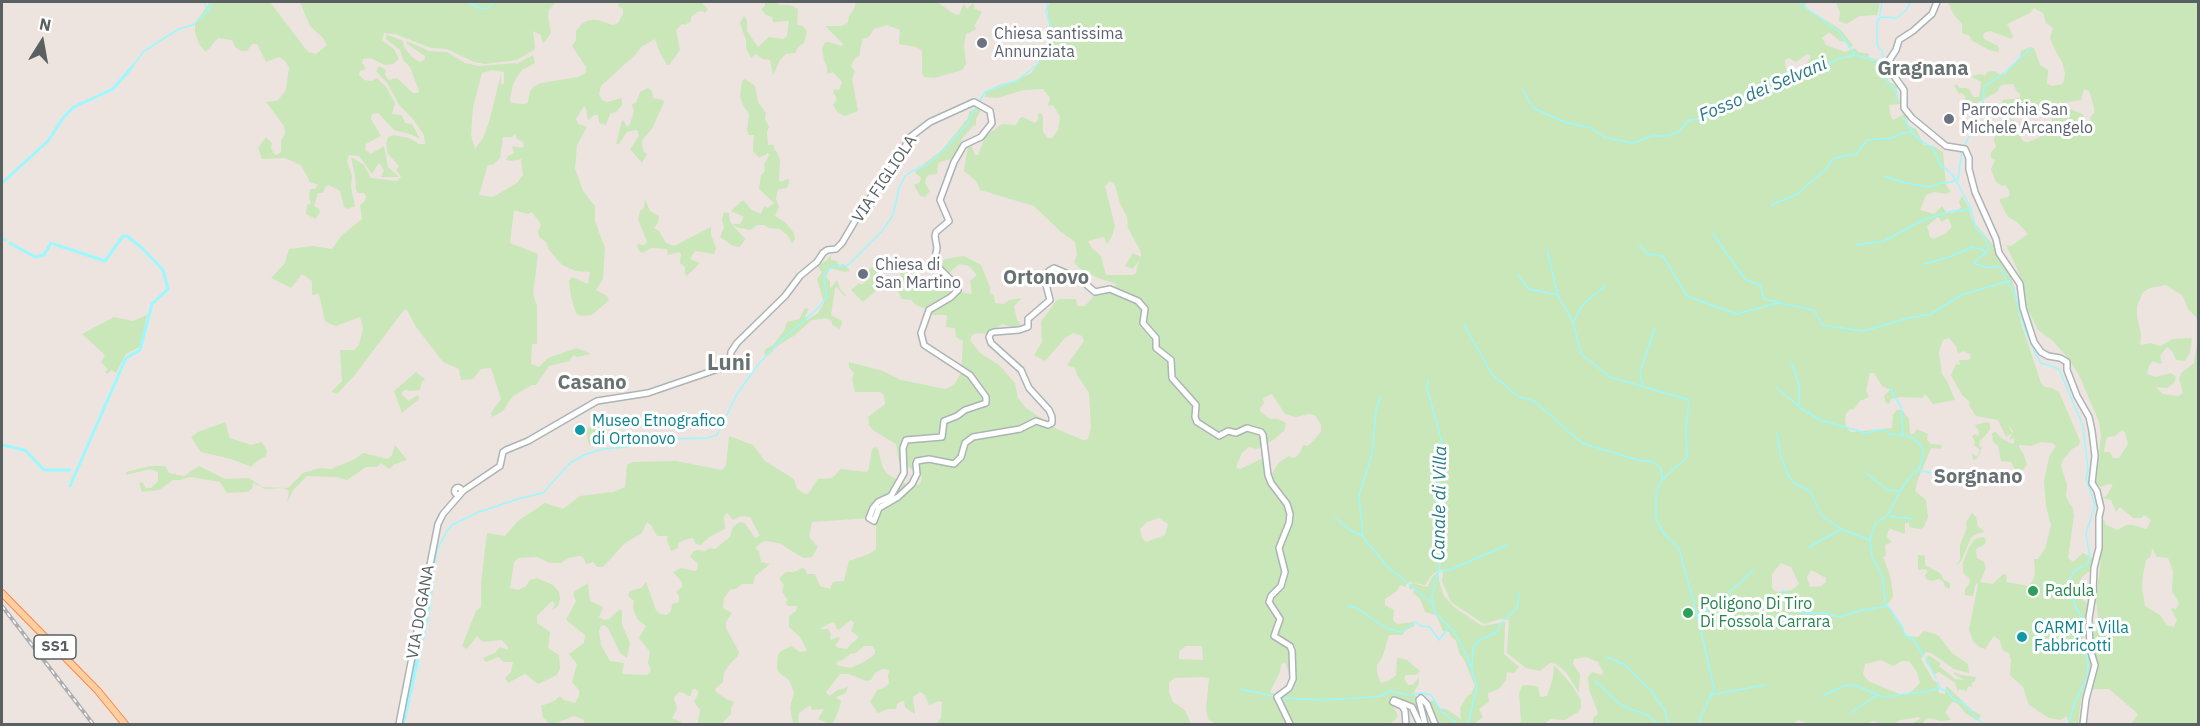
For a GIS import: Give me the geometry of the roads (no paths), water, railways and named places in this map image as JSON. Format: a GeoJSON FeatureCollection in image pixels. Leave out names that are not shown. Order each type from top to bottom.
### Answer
{"type":"FeatureCollection","features":[{"type":"Feature","properties":{"kind":"main road","name":"SS1"},"geometry":{"type":"LineString","coordinates":[[2,593],[98,691],[125,724]]}},
{"type":"Feature","properties":{"kind":"street"},"geometry":{"type":"LineString","coordinates":[[1937,2],[1932,14],[1899,40],[1890,59],[1889,67],[1904,90],[1904,105],[1907,112],[1943,144],[1963,147],[1969,158],[1969,169],[1975,192],[1996,239],[2000,256],[2020,284],[2023,308],[2036,347],[2048,356],[2067,362],[2067,370],[2077,396],[2089,417],[2092,431],[2095,456],[2092,483],[2099,497],[2101,508],[2099,548],[2094,568],[2089,618],[2091,649],[2095,665],[2086,699],[2083,724]]}},
{"type":"Feature","properties":{"kind":"street","name":"VIA FIGLIOLA"},"geometry":{"type":"LineString","coordinates":[[597,401],[652,392],[730,364],[731,352],[737,343],[790,291],[800,276],[817,262],[826,250],[837,249],[865,205],[898,162],[909,138],[930,122],[974,102],[991,113],[992,123],[981,137],[964,145],[954,162],[940,200],[949,221],[935,234],[937,248],[934,263],[956,285],[958,290],[951,297],[928,310],[921,333],[924,345],[970,375],[986,397],[986,402],[944,421],[942,437],[906,440],[903,448],[904,473],[891,496],[878,502],[873,508],[870,520],[875,520],[879,508],[898,497],[912,484],[917,474],[917,461],[929,459],[954,464],[961,457],[965,443],[973,436],[1020,429],[1036,421],[1048,425],[1052,423],[1049,410],[1029,388],[1021,370],[991,343],[989,337],[994,332],[1028,327],[1028,319],[1050,300],[1044,277],[1054,268],[1080,279],[1095,291],[1107,289],[1138,301],[1143,305],[1145,311],[1143,324],[1155,335],[1157,350],[1170,358],[1172,378],[1196,405],[1197,422],[1219,436],[1228,431],[1236,433],[1247,428],[1261,432],[1263,435],[1268,475],[1271,483],[1287,504],[1290,514],[1290,520],[1279,548],[1285,572],[1281,586],[1271,596],[1269,602],[1280,619],[1274,636],[1290,646],[1292,651],[1293,679],[1289,688],[1277,697],[1290,724]]}},
{"type":"Feature","properties":{"kind":"street","name":"VIA DOGANA"},"geometry":{"type":"LineString","coordinates":[[399,724],[442,513],[453,504],[458,492],[500,466],[503,452],[528,441],[597,401]]}},
{"type":"Feature","properties":{"kind":"street"},"geometry":{"type":"LineString","coordinates":[[1425,724],[1419,700],[1421,698],[1427,704],[1435,724]]}},
{"type":"Feature","properties":{"kind":"street"},"geometry":{"type":"LineString","coordinates":[[1406,724],[1402,706],[1393,702],[1394,700],[1412,707],[1420,724]]}},
{"type":"Feature","properties":{"kind":"waterway"},"geometry":{"type":"LineString","coordinates":[[204,2],[207,9]]}},
{"type":"Feature","properties":{"kind":"waterway"},"geometry":{"type":"LineString","coordinates":[[132,67],[144,51],[179,29],[193,25],[208,11],[212,2]]}},
{"type":"Feature","properties":{"kind":"waterway"},"geometry":{"type":"LineString","coordinates":[[468,2],[481,9],[495,2]]}},
{"type":"Feature","properties":{"kind":"waterway"},"geometry":{"type":"LineString","coordinates":[[979,102],[985,92],[1018,80],[1038,64],[1052,33],[1046,11],[1048,2]]}},
{"type":"Feature","properties":{"kind":"waterway"},"geometry":{"type":"LineString","coordinates":[[1798,2],[1839,32],[1855,55]]}},
{"type":"Feature","properties":{"kind":"waterway"},"geometry":{"type":"LineString","coordinates":[[1880,15],[1882,2]]}},
{"type":"Feature","properties":{"kind":"waterway"},"geometry":{"type":"LineString","coordinates":[[1896,101],[1897,92],[1884,77],[1882,71],[1883,56],[1877,42],[1877,22],[1880,17],[1897,18],[1911,2]]}},
{"type":"Feature","properties":{"kind":"waterway"},"geometry":{"type":"LineString","coordinates":[[1964,146],[1974,128],[1977,112],[1983,107],[1984,87],[2005,72],[2031,48]]}},
{"type":"Feature","properties":{"kind":"waterway","name":"Fosso dei Selvani"},"geometry":{"type":"LineString","coordinates":[[1523,90],[1533,108],[1565,122],[1591,128],[1604,137],[1632,143],[1653,136],[1667,136],[1678,132],[1689,120],[1705,118],[1770,84],[1803,75],[1811,69],[1822,68],[1837,59],[1855,55],[1882,62]]}},
{"type":"Feature","properties":{"kind":"waterway"},"geometry":{"type":"LineString","coordinates":[[2,183],[48,141],[63,118],[74,107],[113,89],[132,67]]}},
{"type":"Feature","properties":{"kind":"waterway"},"geometry":{"type":"LineString","coordinates":[[433,576],[437,550],[452,525],[479,512],[543,493],[570,463],[586,454],[663,439],[707,438],[717,435],[737,394],[757,366],[827,297],[824,280],[826,271],[834,266],[847,266],[883,230],[893,215],[899,188],[905,176],[927,165],[944,150],[968,123],[976,106]]}},
{"type":"Feature","properties":{"kind":"waterway"},"geometry":{"type":"LineString","coordinates":[[1903,118],[1917,138],[1933,148],[1941,166],[1948,170],[1956,180],[1970,207],[1976,228],[1985,238],[1989,249],[1975,264],[2000,268],[2015,294],[2025,330],[2036,355],[2041,363],[2059,369],[2083,426],[2088,470],[2086,479],[2095,505],[2086,533],[2090,559],[2086,566],[2073,572],[2070,581],[2075,606],[2081,616],[2076,634],[2086,652],[2088,667],[2087,678],[2076,699],[2068,724]]}},
{"type":"Feature","properties":{"kind":"waterway"},"geometry":{"type":"LineString","coordinates":[[1771,205],[1797,194],[1827,168],[1834,158],[1856,154],[1867,140],[1892,138],[1911,132]]}},
{"type":"Feature","properties":{"kind":"waterway"},"geometry":{"type":"LineString","coordinates":[[1884,176],[1905,183],[1929,187],[1952,182],[1958,179],[1962,150]]}},
{"type":"Feature","properties":{"kind":"waterway"},"geometry":{"type":"LineString","coordinates":[[1856,245],[1884,241],[1923,220],[1970,207]]}},
{"type":"Feature","properties":{"kind":"waterway"},"geometry":{"type":"LineString","coordinates":[[1713,234],[1746,280],[1760,285],[1764,299],[1779,302]]}},
{"type":"Feature","properties":{"kind":"waterway"},"geometry":{"type":"LineString","coordinates":[[54,244],[105,261],[123,236],[127,236],[163,270],[168,289],[152,304],[140,350],[126,358],[70,486]]}},
{"type":"Feature","properties":{"kind":"waterway"},"geometry":{"type":"LineString","coordinates":[[10,243],[35,257],[44,255],[51,243]]}},
{"type":"Feature","properties":{"kind":"waterway"},"geometry":{"type":"LineString","coordinates":[[1639,245],[1648,254],[1663,256],[1687,296],[1736,314],[1779,303],[1814,310],[1822,325],[1863,331],[1931,314],[1961,295],[2009,281]]}},
{"type":"Feature","properties":{"kind":"waterway"},"geometry":{"type":"LineString","coordinates":[[1924,264],[1972,247],[1982,249],[1986,254]]}},
{"type":"Feature","properties":{"kind":"waterway"},"geometry":{"type":"LineString","coordinates":[[1547,250],[1558,296],[1573,322],[1581,354],[1610,377],[1689,400],[1686,427],[1687,457],[1662,480],[1656,493],[1656,520],[1665,535],[1679,548],[1714,688],[1698,724]]}},
{"type":"Feature","properties":{"kind":"waterway"},"geometry":{"type":"LineString","coordinates":[[1518,275],[1529,289],[1557,295]]}},
{"type":"Feature","properties":{"kind":"waterway"},"geometry":{"type":"LineString","coordinates":[[1574,321],[1583,304],[1605,286]]}},
{"type":"Feature","properties":{"kind":"waterway","name":"Fosso dei Selvani"},"geometry":{"type":"LineString","coordinates":[[1464,324],[1491,373],[1510,390],[1520,397],[1534,401],[1582,443],[1641,461],[1652,461],[1661,468],[1662,478]]}},
{"type":"Feature","properties":{"kind":"waterway"},"geometry":{"type":"LineString","coordinates":[[1642,384],[1640,373],[1655,328]]}},
{"type":"Feature","properties":{"kind":"waterway"},"geometry":{"type":"LineString","coordinates":[[1791,362],[1799,385],[1799,405]]}},
{"type":"Feature","properties":{"kind":"waterway","name":"Canale di Villa"},"geometry":{"type":"LineString","coordinates":[[1428,379],[1427,388],[1443,446],[1439,470],[1440,564],[1432,596],[1434,611],[1455,633],[1468,658],[1477,686],[1468,724]]}},
{"type":"Feature","properties":{"kind":"waterway"},"geometry":{"type":"LineString","coordinates":[[1776,387],[1802,409],[1820,420],[1866,433],[1883,429],[1890,434],[1903,435]]}},
{"type":"Feature","properties":{"kind":"waterway"},"geometry":{"type":"LineString","coordinates":[[1888,606],[1883,578],[1872,557],[1870,540],[1875,524],[1888,515],[1900,491],[1919,469],[1923,456],[1922,447],[1913,438],[1903,435],[1901,407],[1890,389]]}},
{"type":"Feature","properties":{"kind":"waterway"},"geometry":{"type":"LineString","coordinates":[[1380,397],[1376,412],[1372,454],[1359,495],[1363,537],[1388,567],[1432,603]]}},
{"type":"Feature","properties":{"kind":"waterway"},"geometry":{"type":"LineString","coordinates":[[1777,433],[1781,457],[1788,475],[1794,483],[1810,491],[1822,516],[1841,529],[1869,540]]}},
{"type":"Feature","properties":{"kind":"waterway"},"geometry":{"type":"LineString","coordinates":[[2,445],[25,450],[44,470],[70,470]]}},
{"type":"Feature","properties":{"kind":"waterway"},"geometry":{"type":"LineString","coordinates":[[1920,470],[1939,475],[1947,480]]}},
{"type":"Feature","properties":{"kind":"waterway"},"geometry":{"type":"LineString","coordinates":[[1866,473],[1888,490],[1898,491]]}},
{"type":"Feature","properties":{"kind":"waterway"},"geometry":{"type":"LineString","coordinates":[[1890,516],[1913,519]]}},
{"type":"Feature","properties":{"kind":"waterway","name":"Canale di Villa"},"geometry":{"type":"LineString","coordinates":[[1335,518],[1350,530],[1363,536]]}},
{"type":"Feature","properties":{"kind":"waterway"},"geometry":{"type":"LineString","coordinates":[[1809,547],[1840,530]]}},
{"type":"Feature","properties":{"kind":"waterway"},"geometry":{"type":"LineString","coordinates":[[1439,572],[1452,569],[1507,545]]}},
{"type":"Feature","properties":{"kind":"waterway"},"geometry":{"type":"LineString","coordinates":[[1697,616],[1716,604],[1754,570]]}},
{"type":"Feature","properties":{"kind":"waterway"},"geometry":{"type":"LineString","coordinates":[[403,724],[427,616],[433,576]]}},
{"type":"Feature","properties":{"kind":"waterway"},"geometry":{"type":"LineString","coordinates":[[1472,666],[1473,647],[1478,641],[1497,632],[1500,624],[1517,608],[1520,590]]}},
{"type":"Feature","properties":{"kind":"waterway"},"geometry":{"type":"LineString","coordinates":[[1783,590],[1794,607],[1804,613],[1825,613],[1839,617],[1888,606],[1902,626],[1905,635],[1914,640],[1923,655]]}},
{"type":"Feature","properties":{"kind":"waterway"},"geometry":{"type":"LineString","coordinates":[[1348,606],[1357,608],[1386,628],[1401,632],[1416,622],[1421,626],[1430,627],[1439,640],[1448,628]]}},
{"type":"Feature","properties":{"kind":"waterway"},"geometry":{"type":"LineString","coordinates":[[1607,657],[1625,665],[1652,692],[1665,711],[1668,724]]}},
{"type":"Feature","properties":{"kind":"waterway"},"geometry":{"type":"LineString","coordinates":[[1925,657],[1936,678]]}},
{"type":"Feature","properties":{"kind":"waterway"},"geometry":{"type":"LineString","coordinates":[[1595,681],[1622,706],[1647,715],[1657,724]]}},
{"type":"Feature","properties":{"kind":"waterway"},"geometry":{"type":"LineString","coordinates":[[1938,682],[1940,689],[1947,691],[1954,700],[1963,703],[1980,721]]}},
{"type":"Feature","properties":{"kind":"waterway"},"geometry":{"type":"LineString","coordinates":[[1710,695],[1765,685]]}},
{"type":"Feature","properties":{"kind":"waterway"},"geometry":{"type":"LineString","coordinates":[[1823,696],[1843,686],[1855,685],[1883,697],[1940,688]]}},
{"type":"Feature","properties":{"kind":"waterway"},"geometry":{"type":"LineString","coordinates":[[1240,689],[1274,696]]}},
{"type":"Feature","properties":{"kind":"waterway"},"geometry":{"type":"LineString","coordinates":[[1281,698],[1324,700],[1381,696],[1390,691],[1408,695],[1423,693],[1431,695],[1442,712],[1458,724]]}},
{"type":"Feature","properties":{"kind":"waterway"},"geometry":{"type":"LineString","coordinates":[[1850,713],[1877,695]]}},
{"type":"Feature","properties":{"kind":"railway"},"geometry":{"type":"LineString","coordinates":[[2,606],[93,724]]}},
{"type":"Feature","properties":{"kind":"place","name":"Chiesa santissima Annunziata"},"geometry":{"type":"Point","coordinates":[982,43]}},
{"type":"Feature","properties":{"kind":"place","name":"Parrocchia San Michele Arcangelo"},"geometry":{"type":"Point","coordinates":[1949,119]}},
{"type":"Feature","properties":{"kind":"place","name":"Chiesa di San Martino"},"geometry":{"type":"Point","coordinates":[863,274]}},
{"type":"Feature","properties":{"kind":"place","name":"Museo Etnografico di Ortonovo"},"geometry":{"type":"Point","coordinates":[580,430]}},
{"type":"Feature","properties":{"kind":"place","name":"Padula"},"geometry":{"type":"Point","coordinates":[2033,591]}},
{"type":"Feature","properties":{"kind":"place","name":"Poligono Di Tiro Di Fossola Carrara"},"geometry":{"type":"Point","coordinates":[1688,613]}},
{"type":"Feature","properties":{"kind":"place","name":"CARMI - Villa Fabbricotti"},"geometry":{"type":"Point","coordinates":[2022,637]}},
{"type":"Feature","properties":{"kind":"district","name":"Gragnana"},"geometry":{"type":"Point","coordinates":[1923,69]}},
{"type":"Feature","properties":{"kind":"district","name":"Ortonovo"},"geometry":{"type":"Point","coordinates":[1046,278]}},
{"type":"Feature","properties":{"kind":"district","name":"Luni"},"geometry":{"type":"Point","coordinates":[729,364]}},
{"type":"Feature","properties":{"kind":"district","name":"Casano"},"geometry":{"type":"Point","coordinates":[592,383]}},
{"type":"Feature","properties":{"kind":"district","name":"Sorgnano"},"geometry":{"type":"Point","coordinates":[1978,477]}}]}
